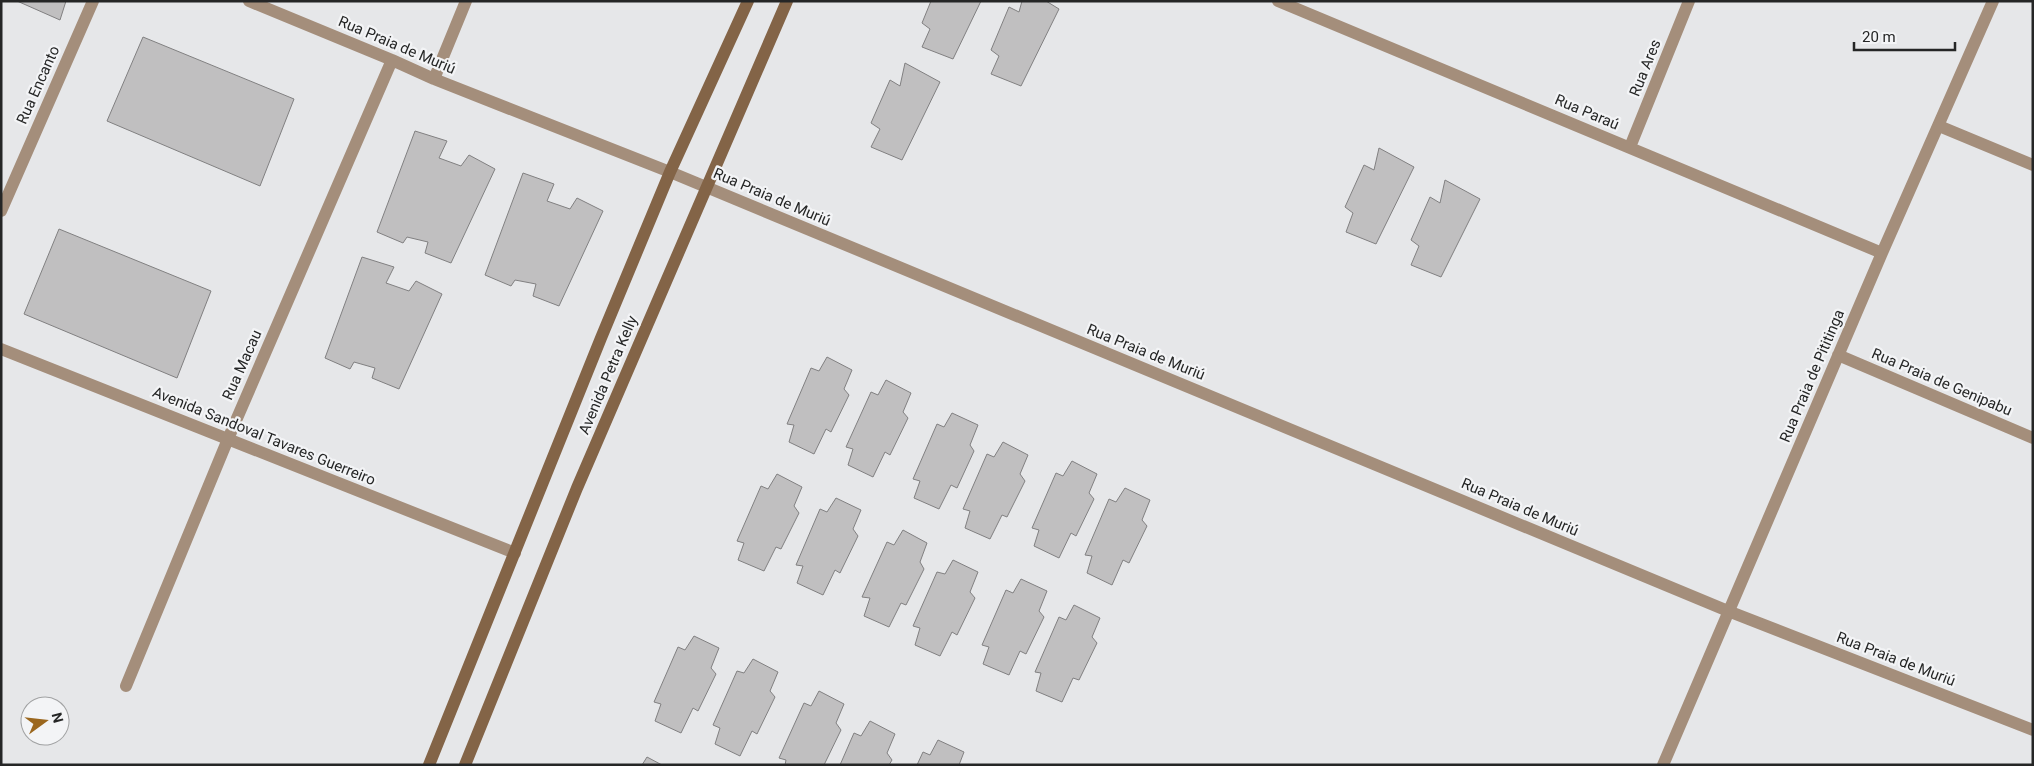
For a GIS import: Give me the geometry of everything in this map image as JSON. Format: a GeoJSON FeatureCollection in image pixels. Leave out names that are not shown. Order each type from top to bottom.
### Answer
{"type":"FeatureCollection","features":[{"type":"Feature","properties":{"kind":"street","name":"Rua Encanto"},"geometry":{"type":"LineString","coordinates":[[1,211],[93,1]]}},
{"type":"Feature","properties":{"kind":"street","name":"Rua Praia de Muriú"},"geometry":{"type":"LineString","coordinates":[[249,1],[434,79],[670,172],[1728,611],[2033,730]]}},
{"type":"Feature","properties":{"kind":"street"},"geometry":{"type":"LineString","coordinates":[[434,79],[466,1]]}},
{"type":"Feature","properties":{"kind":"street","name":"Avenida Petra Kelly"},"geometry":{"type":"LineString","coordinates":[[429,765],[670,172],[748,1]]}},
{"type":"Feature","properties":{"kind":"street","name":"Avenida Petra Kelly"},"geometry":{"type":"LineString","coordinates":[[465,765],[577,488],[787,1]]}},
{"type":"Feature","properties":{"kind":"street","name":"Rua Paraú"},"geometry":{"type":"LineString","coordinates":[[1278,1],[1882,253]]}},
{"type":"Feature","properties":{"kind":"street","name":"Rua Ares"},"geometry":{"type":"LineString","coordinates":[[1630,147],[1689,1]]}},
{"type":"Feature","properties":{"kind":"street","name":"Rua Praia de Pititinga"},"geometry":{"type":"LineString","coordinates":[[1663,765],[1882,253],[1993,1]]}},
{"type":"Feature","properties":{"kind":"street","name":"Rua Macau"},"geometry":{"type":"LineString","coordinates":[[126,686],[228,439],[392,60]]}},
{"type":"Feature","properties":{"kind":"street"},"geometry":{"type":"LineString","coordinates":[[1939,126],[2033,165]]}},
{"type":"Feature","properties":{"kind":"street","name":"Avenida Sandoval Tavares Guerreiro"},"geometry":{"type":"LineString","coordinates":[[1,350],[515,553]]}},
{"type":"Feature","properties":{"kind":"street","name":"Rua Praia de Genipabu"},"geometry":{"type":"LineString","coordinates":[[1838,355],[2033,438]]}},
{"type":"Feature","properties":{"kind":"building"},"geometry":{"type":"Polygon","coordinates":[[[17,1],[66,1],[60,20],[17,1]]]}},
{"type":"Feature","properties":{"kind":"building"},"geometry":{"type":"Polygon","coordinates":[[[931,1],[981,1],[953,59],[922,47],[930,29],[922,23],[931,1]]]}},
{"type":"Feature","properties":{"kind":"building"},"geometry":{"type":"Polygon","coordinates":[[[1022,1],[1046,1],[1059,9],[1021,86],[991,74],[999,56],[991,50],[1009,7],[1019,12],[1022,1]]]}},
{"type":"Feature","properties":{"kind":"building"},"geometry":{"type":"Polygon","coordinates":[[[143,37],[294,99],[260,186],[107,121],[143,37]]]}},
{"type":"Feature","properties":{"kind":"building"},"geometry":{"type":"Polygon","coordinates":[[[905,63],[940,82],[902,160],[871,147],[880,129],[871,123],[890,80],[900,86],[905,63]]]}},
{"type":"Feature","properties":{"kind":"building"},"geometry":{"type":"Polygon","coordinates":[[[415,131],[447,141],[439,158],[461,166],[469,155],[495,169],[451,263],[425,253],[428,242],[407,237],[403,243],[377,232],[415,131]]]}},
{"type":"Feature","properties":{"kind":"building"},"geometry":{"type":"Polygon","coordinates":[[[1379,148],[1414,167],[1376,244],[1346,232],[1353,213],[1345,207],[1364,165],[1374,170],[1379,148]]]}},
{"type":"Feature","properties":{"kind":"building"},"geometry":{"type":"Polygon","coordinates":[[[523,173],[554,184],[547,201],[570,209],[577,198],[603,211],[559,306],[533,296],[536,284],[515,280],[511,286],[485,275],[523,173]]]}},
{"type":"Feature","properties":{"kind":"building"},"geometry":{"type":"Polygon","coordinates":[[[1445,180],[1480,199],[1441,277],[1411,265],[1419,246],[1411,240],[1430,197],[1440,203],[1445,180]]]}},
{"type":"Feature","properties":{"kind":"building"},"geometry":{"type":"Polygon","coordinates":[[[59,229],[211,291],[177,378],[24,314],[59,229]]]}},
{"type":"Feature","properties":{"kind":"building"},"geometry":{"type":"Polygon","coordinates":[[[362,257],[394,267],[386,283],[409,291],[416,281],[442,294],[399,389],[372,378],[375,368],[354,362],[350,369],[325,358],[362,257]]]}},
{"type":"Feature","properties":{"kind":"building"},"geometry":{"type":"Polygon","coordinates":[[[827,357],[852,370],[844,389],[849,395],[831,432],[826,429],[814,454],[789,442],[794,425],[787,424],[811,368],[819,371],[827,357]]]}},
{"type":"Feature","properties":{"kind":"building"},"geometry":{"type":"Polygon","coordinates":[[[886,380],[911,393],[903,412],[908,418],[890,455],[885,452],[873,477],[848,465],[853,449],[846,447],[871,392],[878,395],[886,380]]]}},
{"type":"Feature","properties":{"kind":"building"},"geometry":{"type":"Polygon","coordinates":[[[952,413],[978,425],[970,445],[974,451],[957,488],[951,485],[939,509],[914,498],[920,481],[913,479],[937,424],[944,427],[952,413]]]}},
{"type":"Feature","properties":{"kind":"building"},"geometry":{"type":"Polygon","coordinates":[[[1003,442],[1028,455],[1020,474],[1025,481],[1007,517],[1002,515],[990,539],[965,528],[970,511],[963,509],[987,454],[994,457],[1003,442]]]}},
{"type":"Feature","properties":{"kind":"building"},"geometry":{"type":"Polygon","coordinates":[[[1072,461],[1097,474],[1089,493],[1094,499],[1076,536],[1071,533],[1059,558],[1034,546],[1039,530],[1032,528],[1056,473],[1063,476],[1072,461]]]}},
{"type":"Feature","properties":{"kind":"building"},"geometry":{"type":"Polygon","coordinates":[[[777,474],[802,487],[794,506],[799,513],[781,549],[776,547],[764,571],[738,560],[744,543],[737,541],[761,486],[768,489],[777,474]]]}},
{"type":"Feature","properties":{"kind":"building"},"geometry":{"type":"Polygon","coordinates":[[[1125,488],[1150,500],[1142,520],[1147,526],[1129,563],[1123,560],[1112,585],[1087,573],[1092,556],[1085,555],[1109,499],[1116,502],[1125,488]]]}},
{"type":"Feature","properties":{"kind":"building"},"geometry":{"type":"Polygon","coordinates":[[[836,498],[861,510],[853,529],[858,536],[840,573],[835,570],[823,595],[797,583],[803,566],[796,565],[820,509],[827,512],[836,498]]]}},
{"type":"Feature","properties":{"kind":"building"},"geometry":{"type":"Polygon","coordinates":[[[903,530],[927,543],[920,562],[924,569],[906,605],[901,603],[889,627],[864,616],[870,598],[862,597],[887,542],[894,545],[903,530]]]}},
{"type":"Feature","properties":{"kind":"building"},"geometry":{"type":"Polygon","coordinates":[[[953,560],[978,572],[970,592],[975,598],[957,635],[952,632],[940,656],[915,645],[920,628],[913,626],[937,572],[945,574],[953,560]]]}},
{"type":"Feature","properties":{"kind":"building"},"geometry":{"type":"Polygon","coordinates":[[[1021,579],[1047,591],[1039,611],[1044,617],[1026,654],[1020,651],[1009,675],[983,664],[989,647],[982,645],[1006,590],[1013,593],[1021,579]]]}},
{"type":"Feature","properties":{"kind":"building"},"geometry":{"type":"Polygon","coordinates":[[[1074,605],[1100,618],[1092,637],[1097,643],[1079,680],[1073,678],[1062,702],[1036,691],[1041,673],[1035,672],[1059,617],[1066,620],[1074,605]]]}},
{"type":"Feature","properties":{"kind":"building"},"geometry":{"type":"Polygon","coordinates":[[[694,636],[719,648],[711,668],[716,674],[698,711],[693,708],[681,733],[655,721],[661,704],[654,702],[678,647],[685,650],[694,636]]]}},
{"type":"Feature","properties":{"kind":"building"},"geometry":{"type":"Polygon","coordinates":[[[753,659],[778,672],[770,691],[775,697],[757,734],[752,731],[740,756],[715,744],[720,728],[713,725],[737,671],[744,673],[753,659]]]}},
{"type":"Feature","properties":{"kind":"building"},"geometry":{"type":"Polygon","coordinates":[[[819,691],[844,704],[836,723],[841,730],[824,765],[785,765],[786,760],[779,758],[804,703],[811,706],[819,691]]]}},
{"type":"Feature","properties":{"kind":"building"},"geometry":{"type":"Polygon","coordinates":[[[870,721],[895,734],[887,753],[892,760],[889,765],[840,765],[854,733],[861,736],[870,721]]]}},
{"type":"Feature","properties":{"kind":"building"},"geometry":{"type":"Polygon","coordinates":[[[938,740],[964,752],[959,765],[917,765],[923,752],[930,755],[938,740]]]}},
{"type":"Feature","properties":{"kind":"building"},"geometry":{"type":"Polygon","coordinates":[[[647,757],[662,765],[642,765],[647,757]]]}}]}
